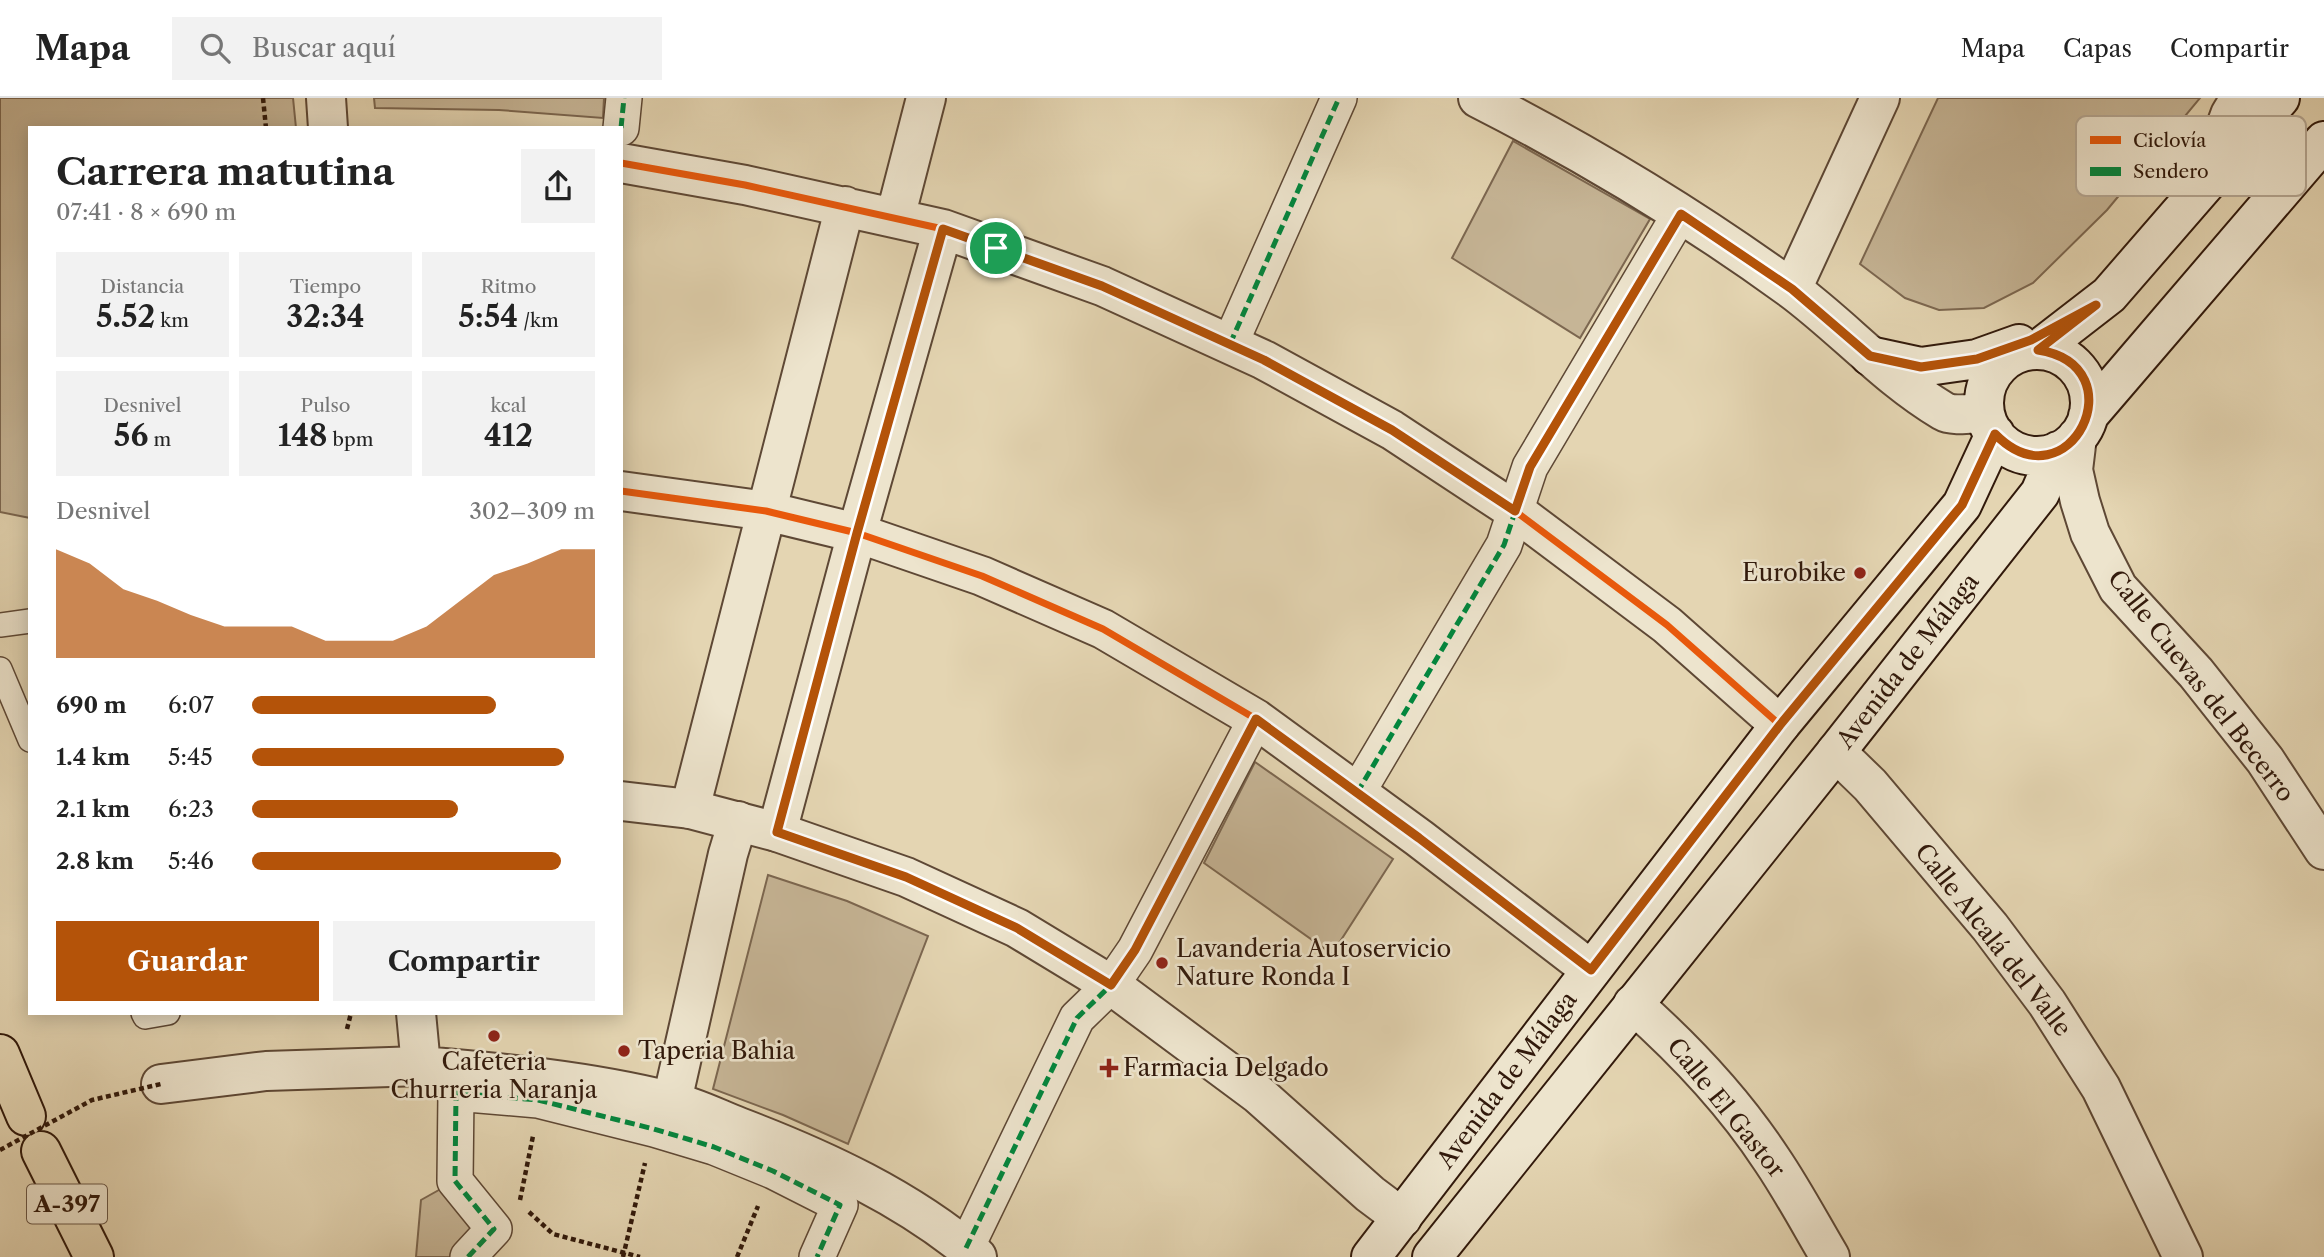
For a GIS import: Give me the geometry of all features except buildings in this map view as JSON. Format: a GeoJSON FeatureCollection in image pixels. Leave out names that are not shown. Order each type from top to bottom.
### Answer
{"type":"FeatureCollection","features":[{"type":"Feature","properties":{"kind":"main road"},"geometry":{"type":"LineString","coordinates":[[0,1054],[26,1116]]}},
{"type":"Feature","properties":{"kind":"main road","name":"A-397"},"geometry":{"type":"LineString","coordinates":[[41,1151],[94,1257]]}},
{"type":"Feature","properties":{"kind":"street"},"geometry":{"type":"LineString","coordinates":[[326,98],[328,126]]}},
{"type":"Feature","properties":{"kind":"street"},"geometry":{"type":"LineString","coordinates":[[621,126],[624,98]]}},
{"type":"Feature","properties":{"kind":"street"},"geometry":{"type":"LineString","coordinates":[[895,218],[926,98]]}},
{"type":"Feature","properties":{"kind":"street"},"geometry":{"type":"LineString","coordinates":[[1230,344],[1339,98]]}},
{"type":"Feature","properties":{"kind":"street"},"geometry":{"type":"LineString","coordinates":[[1478,98],[1618,175],[1681,214],[1792,289],[1901,382],[1946,413],[1990,424]]}},
{"type":"Feature","properties":{"kind":"street"},"geometry":{"type":"LineString","coordinates":[[1792,289],[1880,98]]}},
{"type":"Feature","properties":{"kind":"street"},"geometry":{"type":"LineString","coordinates":[[2229,116],[2240,98]]}},
{"type":"Feature","properties":{"kind":"street"},"geometry":{"type":"LineString","coordinates":[[2265,116],[2280,98]]}},
{"type":"Feature","properties":{"kind":"street","name":"Avenida de Málaga"},"geometry":{"type":"LineString","coordinates":[[2306,162],[2324,141]]}},
{"type":"Feature","properties":{"kind":"street"},"geometry":{"type":"LineString","coordinates":[[623,163],[745,185],[943,229],[1102,286],[1264,360],[1392,430],[1515,511],[1667,625],[1780,725]]}},
{"type":"Feature","properties":{"kind":"street"},"geometry":{"type":"LineString","coordinates":[[2038,350],[2109,295],[2196,196]]}},
{"type":"Feature","properties":{"kind":"street","name":"Avenida de Málaga"},"geometry":{"type":"LineString","coordinates":[[1434,1256],[2040,493],[2074,434],[2277,196]]}},
{"type":"Feature","properties":{"kind":"street"},"geometry":{"type":"LineString","coordinates":[[690,810],[845,206]]}},
{"type":"Feature","properties":{"kind":"street"},"geometry":{"type":"LineString","coordinates":[[1357,793],[1504,545],[1530,467],[1681,214]]}},
{"type":"Feature","properties":{"kind":"street"},"geometry":{"type":"LineString","coordinates":[[777,832],[857,533],[943,229]]}},
{"type":"Feature","properties":{"kind":"street"},"geometry":{"type":"LineString","coordinates":[[1870,356],[1921,367],[1977,359],[2031,340],[2096,305]]}},
{"type":"Feature","properties":{"kind":"street"},"geometry":{"type":"LineString","coordinates":[[2022,352],[2054,352],[2067,360],[2086,384],[2090,400],[2074,434],[2041,455],[2024,454],[2007,447],[1990,424],[1984,397],[1988,382],[1996,369],[2008,358],[2022,352]]}},
{"type":"Feature","properties":{"kind":"street","name":"Avenida de Málaga"},"geometry":{"type":"LineString","coordinates":[[1371,1257],[1780,725],[1962,505],[1990,424]]}},
{"type":"Feature","properties":{"kind":"street","name":"Calle Cuevas del Becerro"},"geometry":{"type":"LineString","coordinates":[[2074,434],[2073,470],[2080,501],[2090,533],[2118,588],[2196,673],[2265,760],[2324,850]]}},
{"type":"Feature","properties":{"kind":"street"},"geometry":{"type":"LineString","coordinates":[[623,491],[766,511],[857,533],[982,576],[1103,629],[1256,719],[1591,970]]}},
{"type":"Feature","properties":{"kind":"street"},"geometry":{"type":"LineString","coordinates":[[161,1084],[266,1070],[421,1066],[528,1075],[672,1101],[789,1146],[875,1187],[971,1252],[1077,1018],[1111,985],[1135,950],[1256,719]]}},
{"type":"Feature","properties":{"kind":"street","name":"Calle Alcalá del Valle"},"geometry":{"type":"LineString","coordinates":[[1836,752],[1870,785],[1964,897],[2047,1003],[2101,1088],[2183,1257]]}},
{"type":"Feature","properties":{"kind":"street"},"geometry":{"type":"LineString","coordinates":[[623,801],[690,810],[777,832],[906,877],[1017,928],[1111,985],[1259,1096],[1370,1194],[1402,1218]]}},
{"type":"Feature","properties":{"kind":"street"},"geometry":{"type":"LineString","coordinates":[[672,1101],[728,853],[738,821]]}},
{"type":"Feature","properties":{"kind":"street","name":"Calle El Gastor"},"geometry":{"type":"LineString","coordinates":[[1633,1004],[1670,1037],[1708,1077],[1772,1160],[1830,1257]]}},
{"type":"Feature","properties":{"kind":"street"},"geometry":{"type":"LineString","coordinates":[[416,1015],[421,1066]]}},
{"type":"Feature","properties":{"kind":"street"},"geometry":{"type":"LineString","coordinates":[[468,1257],[495,1229],[455,1181],[456,1093],[538,1100],[628,1121],[714,1147],[773,1171],[840,1205],[817,1257]]}},
{"type":"Feature","properties":{"kind":"lane"},"geometry":{"type":"LineString","coordinates":[[0,625],[28,621]]}},
{"type":"Feature","properties":{"kind":"lane"},"geometry":{"type":"LineString","coordinates":[[0,669],[28,735]]}},
{"type":"Feature","properties":{"kind":"path"},"geometry":{"type":"LineString","coordinates":[[263,98],[266,126]]}},
{"type":"Feature","properties":{"kind":"path"},"geometry":{"type":"LineString","coordinates":[[0,1150],[92,1100],[161,1084]]}},
{"type":"Feature","properties":{"kind":"path"},"geometry":{"type":"LineString","coordinates":[[520,1203],[533,1136]]}},
{"type":"Feature","properties":{"kind":"path"},"geometry":{"type":"LineString","coordinates":[[624,1256],[647,1155]]}},
{"type":"Feature","properties":{"kind":"path"},"geometry":{"type":"LineString","coordinates":[[737,1257],[759,1202]]}},
{"type":"Feature","properties":{"kind":"path"},"geometry":{"type":"LineString","coordinates":[[528,1211],[553,1234],[624,1256],[640,1257]]}},
{"type":"Feature","properties":{"kind":"shaded area"},"geometry":{"type":"Polygon","coordinates":[[[0,98],[293,98],[296,126],[28,126],[28,518],[0,512],[0,98]]]}},
{"type":"Feature","properties":{"kind":"shaded area"},"geometry":{"type":"Polygon","coordinates":[[[374,98],[604,98],[603,118],[499,110],[375,108],[374,98]]]}},
{"type":"Feature","properties":{"kind":"shaded area"},"geometry":{"type":"Polygon","coordinates":[[[1938,98],[2200,98],[2185,116],[2076,116],[2076,196],[2119,196],[2033,283],[1984,308],[1939,310],[1905,298],[1860,264],[1938,98]]]}},
{"type":"Feature","properties":{"kind":"shaded area"},"geometry":{"type":"Polygon","coordinates":[[[1513,141],[1650,219],[1580,338],[1452,258],[1513,141]]]}},
{"type":"Feature","properties":{"kind":"shaded area"},"geometry":{"type":"Polygon","coordinates":[[[1255,762],[1393,859],[1332,954],[1204,863],[1255,762]]]}},
{"type":"Feature","properties":{"kind":"shaded area"},"geometry":{"type":"Polygon","coordinates":[[[768,875],[847,901],[928,936],[848,1144],[783,1115],[713,1089],[768,875]]]}},
{"type":"Feature","properties":{"kind":"shaded area"},"geometry":{"type":"Polygon","coordinates":[[[455,1181],[494,1229],[468,1257],[416,1257],[421,1200],[455,1181]]]}},
{"type":"Feature","properties":{"kind":"marked path"},"geometry":{"type":"LineString","coordinates":[[621,126],[624,98]]}},
{"type":"Feature","properties":{"kind":"marked path"},"geometry":{"type":"LineString","coordinates":[[1230,344],[1339,98]]}},
{"type":"Feature","properties":{"kind":"marked path"},"geometry":{"type":"LineString","coordinates":[[1357,793],[1504,545],[1530,467],[1680,214]]}},
{"type":"Feature","properties":{"kind":"marked path"},"geometry":{"type":"LineString","coordinates":[[966,1248],[1077,1018],[1111,985],[1135,950],[1256,719]]}},
{"type":"Feature","properties":{"kind":"marked path"},"geometry":{"type":"LineString","coordinates":[[468,1257],[494,1229],[455,1181],[456,1093],[538,1100],[714,1147],[773,1171],[840,1205],[817,1257]]}},
{"type":"Feature","properties":{"kind":"cycle path"},"geometry":{"type":"LineString","coordinates":[[623,163],[745,185],[943,229],[1102,286],[1264,360],[1392,430],[1515,511],[1667,625],[1780,725]]}},
{"type":"Feature","properties":{"kind":"cycle path"},"geometry":{"type":"LineString","coordinates":[[623,491],[766,511],[857,533],[982,576],[1103,629],[1256,719],[1419,838],[1591,970]]}},
{"type":"Feature","properties":{"kind":"place","name":"Eurobike"},"geometry":{"type":"Point","coordinates":[1860,573]}},
{"type":"Feature","properties":{"kind":"place","name":"Lavanderia Autoservicio Nature Ronda I"},"geometry":{"type":"Point","coordinates":[1162,963]}},
{"type":"Feature","properties":{"kind":"place","name":"Cafeteria Churreria Naranja"},"geometry":{"type":"Point","coordinates":[494,1036]}},
{"type":"Feature","properties":{"kind":"place","name":"Taperia Bahia"},"geometry":{"type":"Point","coordinates":[624,1051]}},
{"type":"Feature","properties":{"kind":"place","name":"Farmacia Delgado"},"geometry":{"type":"Point","coordinates":[1109,1068]}},
{"type":"Feature","properties":{"kind":"route"},"geometry":{"type":"LineString","coordinates":[[1681,214],[1792,289],[1870,356],[1921,367],[1977,359],[2031,340],[2096,305],[2038,350],[2054,352],[2078,371],[2086,384],[2090,400],[2088,416],[2084,427],[2069,444],[2058,451],[2041,455],[2024,454],[2007,447],[1995,434],[1962,505],[1780,725],[1591,970],[1419,838],[1256,719],[1135,950],[1111,985],[1017,928],[906,877],[777,832],[857,533],[943,229],[996,248],[1102,286],[1264,360],[1392,430],[1515,511],[1530,467],[1681,214]]}}]}
